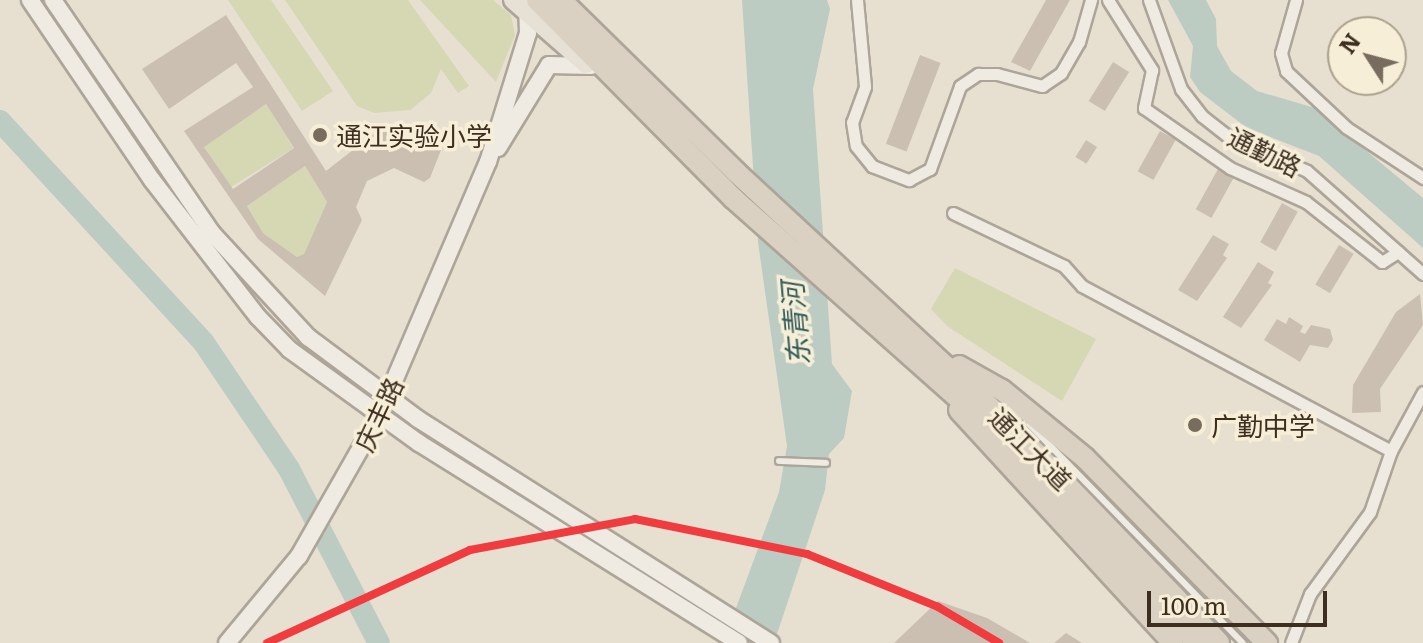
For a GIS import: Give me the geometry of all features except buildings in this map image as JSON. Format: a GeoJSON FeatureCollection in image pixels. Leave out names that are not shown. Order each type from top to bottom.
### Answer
{"type":"FeatureCollection","features":[{"type":"Feature","properties":{"kind":"highway"},"geometry":{"type":"LineString","coordinates":[[561,0],[574,8]]}},
{"type":"Feature","properties":{"kind":"highway"},"geometry":{"type":"LineString","coordinates":[[531,5],[595,68]]}},
{"type":"Feature","properties":{"kind":"highway","name":"通江大道"},"geometry":{"type":"LineString","coordinates":[[574,8],[736,172],[931,350],[1219,643]]}},
{"type":"Feature","properties":{"kind":"highway","name":"通江大道"},"geometry":{"type":"LineString","coordinates":[[595,68],[835,291],[996,432],[1197,643]]}},
{"type":"Feature","properties":{"kind":"highway"},"geometry":{"type":"LineString","coordinates":[[931,350],[987,381],[1085,458],[1267,643]]}},
{"type":"Feature","properties":{"kind":"highway"},"geometry":{"type":"LineString","coordinates":[[937,381],[977,435],[1173,643]]}},
{"type":"Feature","properties":{"kind":"main road"},"geometry":{"type":"LineString","coordinates":[[513,0],[531,5]]}},
{"type":"Feature","properties":{"kind":"street"},"geometry":{"type":"LineString","coordinates":[[30,0],[152,180],[258,317],[290,350],[379,416],[732,638]]}},
{"type":"Feature","properties":{"kind":"street"},"geometry":{"type":"LineString","coordinates":[[53,0],[169,174],[248,276],[308,337],[387,397],[729,612],[771,643]]}},
{"type":"Feature","properties":{"kind":"street"},"geometry":{"type":"LineString","coordinates":[[857,0],[865,87],[852,122],[856,146],[872,166],[909,180],[930,169],[960,86],[978,74],[997,74],[1042,86],[1061,73],[1073,52],[1091,0]]}},
{"type":"Feature","properties":{"kind":"street"},"geometry":{"type":"LineString","coordinates":[[1108,0],[1152,70],[1144,108],[1230,168],[1306,202],[1382,262],[1398,252]]}},
{"type":"Feature","properties":{"kind":"street","name":"通勤路"},"geometry":{"type":"LineString","coordinates":[[1149,0],[1181,89],[1202,116],[1228,136],[1307,171],[1423,274]]}},
{"type":"Feature","properties":{"kind":"street"},"geometry":{"type":"LineString","coordinates":[[1296,0],[1281,53],[1286,71],[1347,128],[1423,178]]}},
{"type":"Feature","properties":{"kind":"street"},"geometry":{"type":"LineString","coordinates":[[488,162],[531,5]]}},
{"type":"Feature","properties":{"kind":"street"},"geometry":{"type":"LineString","coordinates":[[488,162],[549,65],[595,68]]}},
{"type":"Feature","properties":{"kind":"street","name":"庆丰路"},"geometry":{"type":"LineString","coordinates":[[227,643],[299,556],[337,496],[379,416],[488,162]]}},
{"type":"Feature","properties":{"kind":"street"},"geometry":{"type":"LineString","coordinates":[[953,213],[1064,266],[1082,286],[1391,451]]}},
{"type":"Feature","properties":{"kind":"street"},"geometry":{"type":"LineString","coordinates":[[1291,643],[1310,594],[1370,512],[1391,451],[1423,392]]}},
{"type":"Feature","properties":{"kind":"lane"},"geometry":{"type":"LineString","coordinates":[[987,381],[1243,643]]}},
{"type":"Feature","properties":{"kind":"lane"},"geometry":{"type":"LineString","coordinates":[[779,461],[826,463]]}},
{"type":"Feature","properties":{"kind":"green space"},"geometry":{"type":"Polygon","coordinates":[[[228,0],[271,0],[333,91],[302,111],[228,0]]]}},
{"type":"Feature","properties":{"kind":"green space"},"geometry":{"type":"Polygon","coordinates":[[[285,0],[408,0],[469,86],[458,93],[441,69],[431,93],[410,110],[374,113],[357,106],[285,0]]]}},
{"type":"Feature","properties":{"kind":"green space"},"geometry":{"type":"Polygon","coordinates":[[[420,0],[493,0],[511,15],[515,35],[496,82],[420,0]]]}},
{"type":"Feature","properties":{"kind":"green space"},"geometry":{"type":"Polygon","coordinates":[[[266,104],[294,148],[230,188],[202,144],[266,104]]]}},
{"type":"Feature","properties":{"kind":"green space"},"geometry":{"type":"Polygon","coordinates":[[[305,166],[327,202],[304,254],[297,257],[263,233],[247,206],[305,166]]]}},
{"type":"Feature","properties":{"kind":"green space"},"geometry":{"type":"Polygon","coordinates":[[[955,268],[1096,339],[1062,401],[947,326],[931,309],[955,268]]]}},
{"type":"Feature","properties":{"kind":"water","name":"东青河"},"geometry":{"type":"Polygon","coordinates":[[[742,0],[827,0],[830,9],[813,89],[832,364],[852,391],[844,438],[829,454],[825,490],[774,643],[723,643],[779,492],[787,446],[758,242],[742,0]]]}},
{"type":"Feature","properties":{"kind":"water"},"geometry":{"type":"Polygon","coordinates":[[[1168,0],[1206,0],[1216,19],[1217,46],[1231,71],[1257,91],[1315,108],[1423,198],[1423,248],[1319,156],[1247,128],[1200,92],[1190,77],[1193,46],[1168,0]]]}},
{"type":"Feature","properties":{"kind":"waterway"},"geometry":{"type":"LineString","coordinates":[[0,121],[204,343],[289,469],[379,643]]}},
{"type":"Feature","properties":{"kind":"transit line"},"geometry":{"type":"LineString","coordinates":[[267,643],[470,550],[635,519],[807,554],[938,607],[999,643]]}},
{"type":"Feature","properties":{"kind":"place","name":"通江实验小学"},"geometry":{"type":"Point","coordinates":[320,135]}},
{"type":"Feature","properties":{"kind":"place","name":"广勤中学"},"geometry":{"type":"Point","coordinates":[1195,425]}}]}
